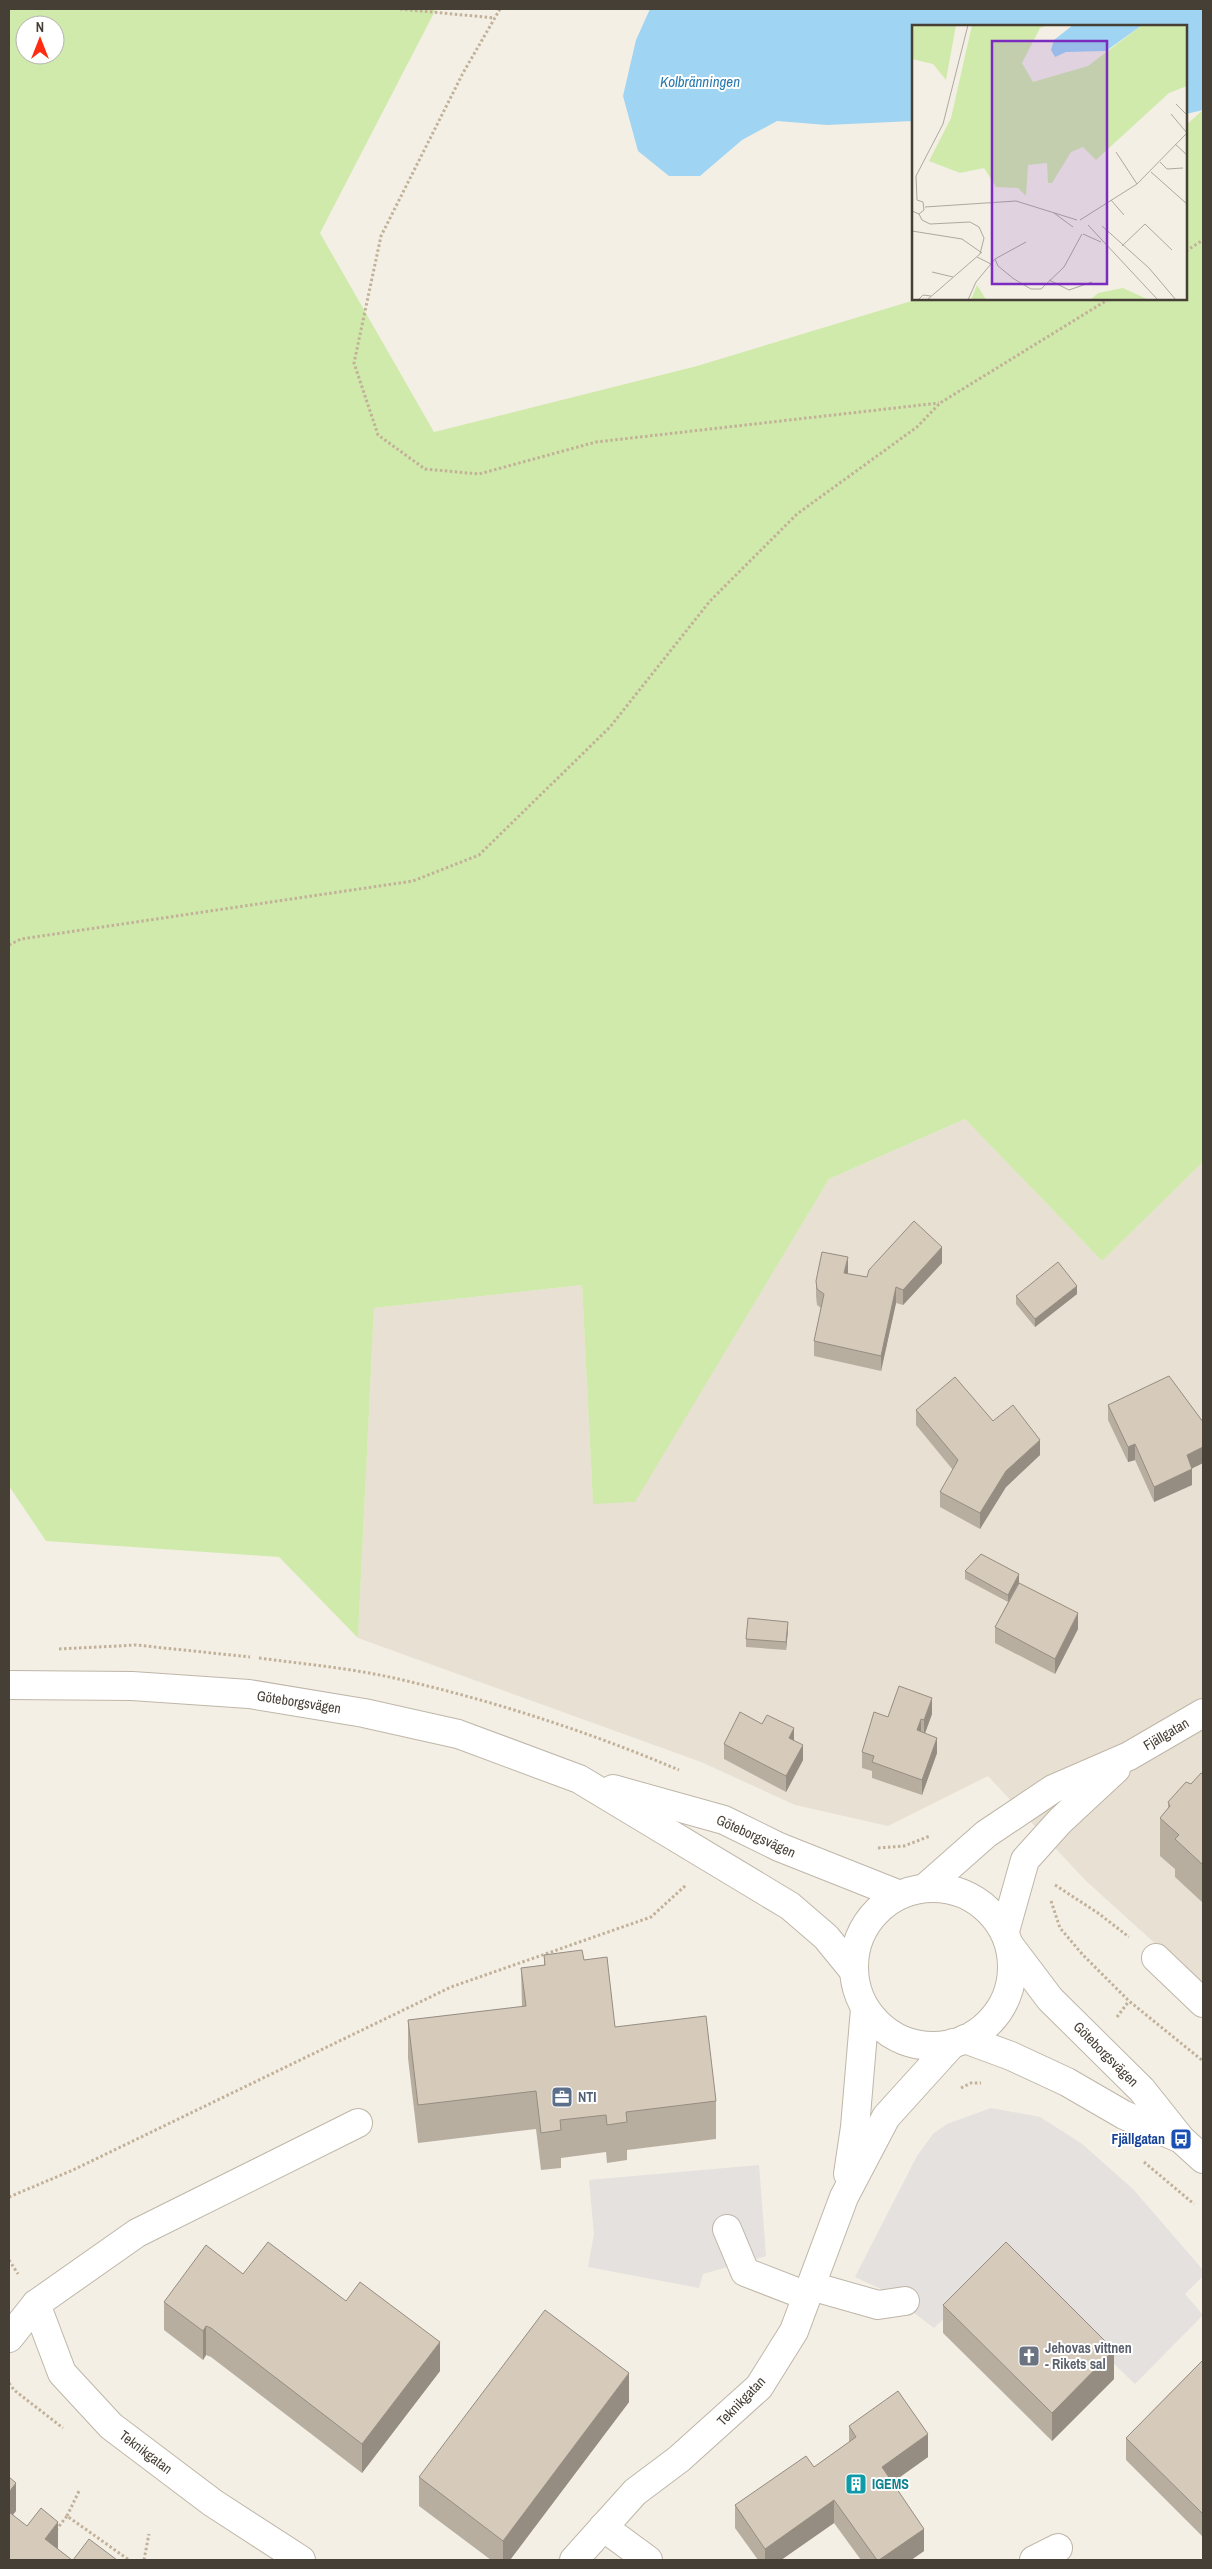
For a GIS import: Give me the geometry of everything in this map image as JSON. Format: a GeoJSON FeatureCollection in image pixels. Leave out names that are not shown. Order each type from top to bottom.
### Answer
{"type":"FeatureCollection","features":[{"type":"Feature","properties":{"kind":"street","name":"Göteborgsvägen"},"geometry":{"type":"LineString","coordinates":[[9,1685],[132,1686],[249,1694],[355,1711],[458,1734],[579,1779],[724,1820],[779,1847],[900,1894]]}},
{"type":"Feature","properties":{"kind":"street","name":"Fjällgatan"},"geometry":{"type":"LineString","coordinates":[[926,1887],[986,1834],[1053,1789],[1129,1756],[1203,1713]]}},
{"type":"Feature","properties":{"kind":"street","name":"Fjällgatan"},"geometry":{"type":"LineString","coordinates":[[1007,1939],[1025,1860],[1060,1821],[1129,1756]]}},
{"type":"Feature","properties":{"kind":"street","name":"Göteborgsvägen"},"geometry":{"type":"LineString","coordinates":[[579,1779],[790,1906],[826,1936],[853,1970]]}},
{"type":"Feature","properties":{"kind":"street"},"geometry":{"type":"LineString","coordinates":[[926,1887],[953,1889],[966,1894],[988,1909],[1007,1939],[1012,1974],[1005,2001],[989,2024],[959,2041],[928,2046],[904,2041],[882,2028],[866,2009],[859,1997],[853,1970],[857,1943],[862,1931],[878,1909],[900,1894],[926,1887]]}},
{"type":"Feature","properties":{"kind":"street","name":"Göteborgsvägen"},"geometry":{"type":"LineString","coordinates":[[1007,1939],[1050,1999],[1142,2090],[1181,2140],[1203,2159]]}},
{"type":"Feature","properties":{"kind":"street"},"geometry":{"type":"LineString","coordinates":[[1156,1958],[1203,2003]]}},
{"type":"Feature","properties":{"kind":"street","name":"Teknikgatan"},"geometry":{"type":"LineString","coordinates":[[844,2197],[856,2126],[866,2009]]}},
{"type":"Feature","properties":{"kind":"street","name":"Göteborgsvägen"},"geometry":{"type":"LineString","coordinates":[[959,2041],[1011,2056],[1059,2078],[1124,2115],[1181,2140]]}},
{"type":"Feature","properties":{"kind":"street","name":"Teknikgatan"},"geometry":{"type":"LineString","coordinates":[[574,2560],[634,2492],[679,2459],[759,2387],[794,2331],[844,2197],[886,2118],[959,2041]]}},
{"type":"Feature","properties":{"kind":"street"},"geometry":{"type":"LineString","coordinates":[[9,2338],[36,2304],[137,2233],[358,2123]]}},
{"type":"Feature","properties":{"kind":"street"},"geometry":{"type":"LineString","coordinates":[[727,2229],[745,2272],[809,2291],[878,2305],[905,2301]]}},
{"type":"Feature","properties":{"kind":"street","name":"Teknikgatan"},"geometry":{"type":"LineString","coordinates":[[36,2304],[62,2373],[111,2426],[213,2503],[301,2560]]}},
{"type":"Feature","properties":{"kind":"street"},"geometry":{"type":"LineString","coordinates":[[603,2526],[648,2560]]}},
{"type":"Feature","properties":{"kind":"street"},"geometry":{"type":"LineString","coordinates":[[1034,2560],[1058,2548]]}},
{"type":"Feature","properties":{"kind":"path"},"geometry":{"type":"LineString","coordinates":[[400,9],[495,18]]}},
{"type":"Feature","properties":{"kind":"path"},"geometry":{"type":"LineString","coordinates":[[500,9],[463,73],[381,236],[354,363],[378,435],[425,469],[479,474],[596,442],[940,403]]}},
{"type":"Feature","properties":{"kind":"path"},"geometry":{"type":"LineString","coordinates":[[1187,250],[1203,240]]}},
{"type":"Feature","properties":{"kind":"path"},"geometry":{"type":"LineString","coordinates":[[9,945],[21,939],[412,881],[478,855],[610,728],[710,602],[797,514],[917,427],[940,403],[1107,300]]}},
{"type":"Feature","properties":{"kind":"path"},"geometry":{"type":"LineString","coordinates":[[9,2197],[73,2170],[450,1987],[651,1916],[686,1885],[706,1855]]}},
{"type":"Feature","properties":{"kind":"path"},"geometry":{"type":"LineString","coordinates":[[1025,1860],[1048,1880],[1098,1913],[1156,1958]]}},
{"type":"Feature","properties":{"kind":"path"},"geometry":{"type":"LineString","coordinates":[[1048,1880],[1050,1900],[1060,1928],[1129,2001],[1203,2061]]}},
{"type":"Feature","properties":{"kind":"path"},"geometry":{"type":"LineString","coordinates":[[1096,2044],[1129,2001]]}},
{"type":"Feature","properties":{"kind":"path"},"geometry":{"type":"LineString","coordinates":[[956,2090],[971,2083],[989,2082]]}},
{"type":"Feature","properties":{"kind":"path"},"geometry":{"type":"LineString","coordinates":[[50,2537],[67,2516],[80,2489]]}},
{"type":"Feature","properties":{"kind":"path"},"geometry":{"type":"LineString","coordinates":[[67,2516],[129,2560]]}},
{"type":"Feature","properties":{"kind":"path"},"geometry":{"type":"LineString","coordinates":[[144,2560],[149,2534]]}},
{"type":"Feature","properties":{"kind":"shaded area"},"geometry":{"type":"Polygon","coordinates":[[[965,1119],[1102,1261],[1203,1162],[1203,1983],[1170,1957],[1085,1880],[988,1776],[888,1826],[795,1805],[701,1762],[358,1638],[374,1308],[582,1285],[593,1503],[634,1502],[829,1179],[965,1119]]]}},
{"type":"Feature","properties":{"kind":"shaded area"},"geometry":{"type":"Polygon","coordinates":[[[991,2108],[1040,2117],[1081,2143],[1133,2189],[1203,2270],[1203,2276],[1185,2294],[1203,2315],[1135,2384],[1005,2259],[934,2328],[885,2291],[855,2277],[917,2156],[933,2134],[947,2124],[991,2108]]]}},
{"type":"Feature","properties":{"kind":"shaded area"},"geometry":{"type":"Polygon","coordinates":[[[759,2165],[766,2256],[703,2274],[699,2288],[588,2267],[594,2234],[589,2180],[759,2165]]]}},
{"type":"Feature","properties":{"kind":"green space"},"geometry":{"type":"Polygon","coordinates":[[[9,9],[436,9],[320,233],[434,432],[697,366],[915,300],[1187,300],[1187,124],[1203,110],[1203,1162],[1102,1261],[965,1119],[829,1179],[635,1502],[593,1504],[582,1285],[374,1308],[358,1638],[279,1557],[46,1541],[9,1486],[9,9]]]}},
{"type":"Feature","properties":{"kind":"water","name":"Kolbränningen"},"geometry":{"type":"Polygon","coordinates":[[[650,9],[1203,9],[1203,110],[1187,114],[1187,25],[912,25],[912,121],[827,125],[777,121],[742,140],[700,176],[669,176],[638,151],[623,96],[636,40],[650,9]]]}},
{"type":"Feature","properties":{"kind":"building"},"geometry":{"type":"Polygon","coordinates":[[[914,1221],[942,1247],[903,1290],[896,1287],[881,1356],[814,1341],[824,1294],[817,1289],[816,1281],[822,1252],[848,1257],[844,1273],[867,1277],[869,1270],[914,1221]]]}},
{"type":"Feature","properties":{"kind":"building"},"geometry":{"type":"Polygon","coordinates":[[[1058,1262],[1077,1286],[1035,1319],[1016,1296],[1058,1262]]]}},
{"type":"Feature","properties":{"kind":"building"},"geometry":{"type":"Polygon","coordinates":[[[1169,1376],[1203,1422],[1203,1447],[1187,1455],[1192,1469],[1154,1487],[1135,1444],[1128,1447],[1108,1405],[1169,1376]]]}},
{"type":"Feature","properties":{"kind":"building"},"geometry":{"type":"Polygon","coordinates":[[[955,1377],[993,1421],[1013,1405],[1040,1440],[1006,1471],[980,1513],[940,1492],[958,1460],[916,1410],[955,1377]]]}},
{"type":"Feature","properties":{"kind":"building"},"geometry":{"type":"Polygon","coordinates":[[[981,1554],[1019,1574],[1008,1595],[965,1571],[981,1554]]]}},
{"type":"Feature","properties":{"kind":"building"},"geometry":{"type":"Polygon","coordinates":[[[1019,1583],[1078,1613],[1055,1659],[995,1627],[1019,1583]]]}},
{"type":"Feature","properties":{"kind":"building"},"geometry":{"type":"Polygon","coordinates":[[[748,1618],[788,1622],[786,1642],[746,1639],[748,1618]]]}},
{"type":"Feature","properties":{"kind":"building"},"geometry":{"type":"Polygon","coordinates":[[[899,1686],[932,1698],[924,1720],[921,1719],[917,1730],[937,1738],[922,1780],[872,1762],[874,1756],[862,1752],[874,1712],[888,1717],[899,1686]]]}},
{"type":"Feature","properties":{"kind":"building"},"geometry":{"type":"Polygon","coordinates":[[[740,1712],[762,1724],[767,1715],[794,1728],[789,1738],[803,1745],[786,1776],[724,1744],[740,1712]]]}},
{"type":"Feature","properties":{"kind":"building"},"geometry":{"type":"Polygon","coordinates":[[[1201,1773],[1203,1774],[1203,1865],[1175,1839],[1179,1835],[1160,1818],[1170,1806],[1168,1802],[1186,1782],[1191,1784],[1201,1773]]]}},
{"type":"Feature","properties":{"kind":"building","name":"NTI"},"geometry":{"type":"Polygon","coordinates":[[[582,1950],[584,1960],[607,1957],[615,2027],[706,2016],[716,2101],[626,2112],[627,2122],[607,2125],[606,2115],[560,2120],[561,2130],[541,2133],[536,2091],[418,2105],[408,2020],[526,2006],[521,1968],[545,1965],[544,1955],[582,1950]]]}},
{"type":"Feature","properties":{"kind":"building"},"geometry":{"type":"Polygon","coordinates":[[[268,2242],[346,2301],[360,2282],[440,2342],[362,2444],[211,2328],[206,2326],[203,2331],[164,2302],[206,2245],[243,2274],[268,2242]]]}},
{"type":"Feature","properties":{"kind":"building","name":"Jehovas vittnen - Rikets sal"},"geometry":{"type":"Polygon","coordinates":[[[1006,2242],[1114,2350],[1052,2413],[943,2305],[1006,2242]]]}},
{"type":"Feature","properties":{"kind":"building"},"geometry":{"type":"Polygon","coordinates":[[[545,2310],[629,2373],[503,2541],[419,2477],[545,2310]]]}},
{"type":"Feature","properties":{"kind":"building"},"geometry":{"type":"Polygon","coordinates":[[[1203,2360],[1203,2514],[1126,2438],[1203,2360]]]}},
{"type":"Feature","properties":{"kind":"building","name":"IGEMS"},"geometry":{"type":"Polygon","coordinates":[[[898,2391],[928,2434],[882,2467],[924,2529],[877,2560],[834,2500],[765,2549],[735,2505],[806,2456],[814,2467],[856,2437],[849,2426],[898,2391]]]}},
{"type":"Feature","properties":{"kind":"building"},"geometry":{"type":"Polygon","coordinates":[[[9,2477],[16,2483],[9,2492],[9,2477]]]}},
{"type":"Feature","properties":{"kind":"building"},"geometry":{"type":"Polygon","coordinates":[[[41,2508],[58,2522],[45,2539],[72,2560],[9,2560],[9,2512],[27,2526],[41,2508]]]}},
{"type":"Feature","properties":{"kind":"building"},"geometry":{"type":"Polygon","coordinates":[[[89,2539],[117,2560],[73,2560],[89,2539]]]}},
{"type":"Feature","properties":{"kind":"place","name":"NTI"},"geometry":{"type":"Point","coordinates":[562,2097]}},
{"type":"Feature","properties":{"kind":"place","name":"Fjällgatan"},"geometry":{"type":"Point","coordinates":[1181,2139]}},
{"type":"Feature","properties":{"kind":"place","name":"Jehovas vittnen - Rikets sal"},"geometry":{"type":"Point","coordinates":[1029,2356]}},
{"type":"Feature","properties":{"kind":"place","name":"IGEMS"},"geometry":{"type":"Point","coordinates":[856,2484]}}]}
